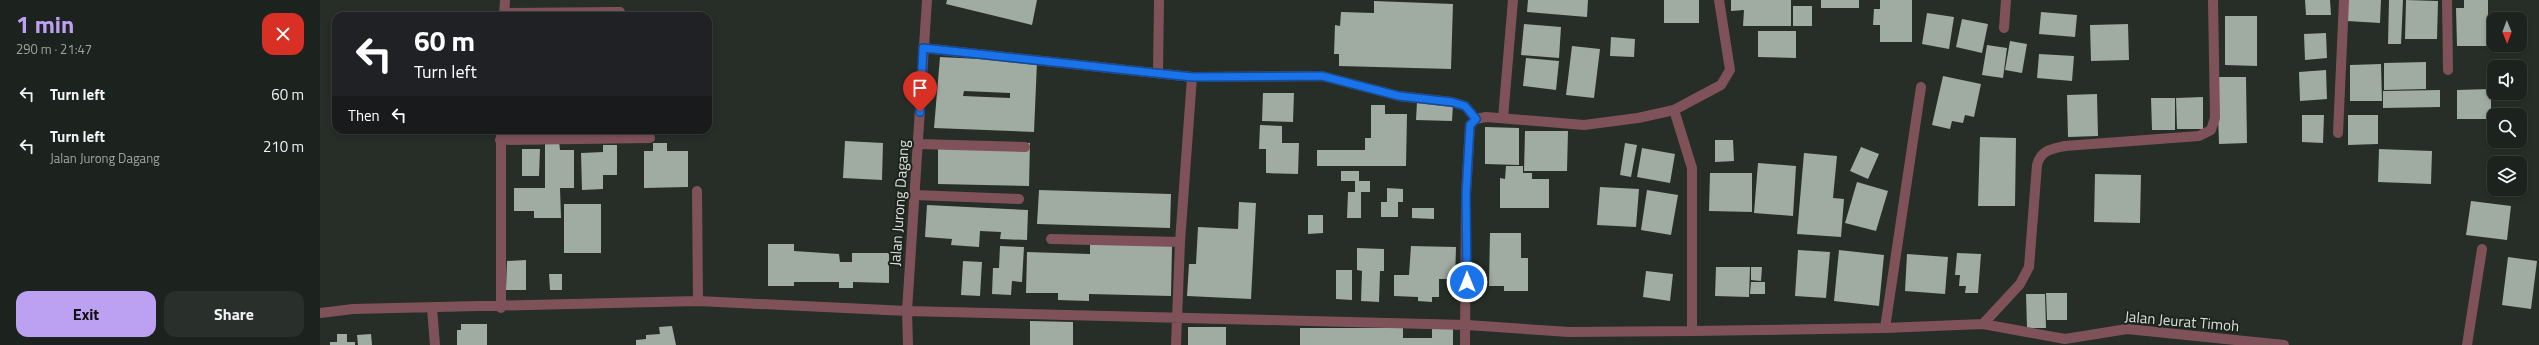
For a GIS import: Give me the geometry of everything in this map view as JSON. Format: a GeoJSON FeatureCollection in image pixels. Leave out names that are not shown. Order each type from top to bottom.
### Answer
{"type":"FeatureCollection","features":[{"type":"Feature","properties":{"kind":"street"},"geometry":{"type":"LineString","coordinates":[[504,12],[505,0]]}},
{"type":"Feature","properties":{"kind":"street","name":"Jalan Jurong Dagang"},"geometry":{"type":"LineString","coordinates":[[908,345],[907,311],[927,0]]}},
{"type":"Feature","properties":{"kind":"street"},"geometry":{"type":"LineString","coordinates":[[1158,73],[1159,0]]}},
{"type":"Feature","properties":{"kind":"street"},"geometry":{"type":"LineString","coordinates":[[1503,118],[1513,0]]}},
{"type":"Feature","properties":{"kind":"street"},"geometry":{"type":"LineString","coordinates":[[1465,345],[1467,325],[1467,186],[1470,125],[1476,119],[1486,117],[1584,126],[1638,118],[1674,110],[1721,84],[1730,70],[1720,0]]}},
{"type":"Feature","properties":{"kind":"street"},"geometry":{"type":"LineString","coordinates":[[2004,28],[2006,0]]}},
{"type":"Feature","properties":{"kind":"street"},"geometry":{"type":"LineString","coordinates":[[1983,324],[2020,284],[2029,267],[2037,164],[2039,158],[2045,151],[2065,146],[2199,136],[2211,130],[2215,118],[2213,0]]}},
{"type":"Feature","properties":{"kind":"street"},"geometry":{"type":"LineString","coordinates":[[2338,133],[2344,0]]}},
{"type":"Feature","properties":{"kind":"street"},"geometry":{"type":"LineString","coordinates":[[2447,0],[2448,70]]}},
{"type":"Feature","properties":{"kind":"street"},"geometry":{"type":"LineString","coordinates":[[923,48],[1192,77],[1322,76],[1399,96],[1452,102],[1465,106],[1476,119]]}},
{"type":"Feature","properties":{"kind":"street"},"geometry":{"type":"LineString","coordinates":[[1176,345],[1180,242],[1192,77]]}},
{"type":"Feature","properties":{"kind":"street"},"geometry":{"type":"LineString","coordinates":[[1885,328],[1921,87]]}},
{"type":"Feature","properties":{"kind":"street"},"geometry":{"type":"LineString","coordinates":[[1674,110],[1692,168],[1692,331]]}},
{"type":"Feature","properties":{"kind":"street"},"geometry":{"type":"LineString","coordinates":[[501,308],[500,135],[650,138]]}},
{"type":"Feature","properties":{"kind":"street"},"geometry":{"type":"LineString","coordinates":[[918,144],[1025,147]]}},
{"type":"Feature","properties":{"kind":"street"},"geometry":{"type":"LineString","coordinates":[[697,191],[698,301]]}},
{"type":"Feature","properties":{"kind":"street"},"geometry":{"type":"LineString","coordinates":[[915,195],[1019,199]]}},
{"type":"Feature","properties":{"kind":"street"},"geometry":{"type":"LineString","coordinates":[[1051,239],[1180,242]]}},
{"type":"Feature","properties":{"kind":"street"},"geometry":{"type":"LineString","coordinates":[[2467,345],[2482,249]]}},
{"type":"Feature","properties":{"kind":"street","name":"Jalan Jeurat Timoh"},"geometry":{"type":"LineString","coordinates":[[320,313],[353,309],[501,308],[698,301],[907,311],[1467,325],[1569,332],[1885,328],[1983,324],[2065,339],[2127,328],[2284,345]]}},
{"type":"Feature","properties":{"kind":"street"},"geometry":{"type":"LineString","coordinates":[[432,308],[435,345]]}},
{"type":"Feature","properties":{"kind":"building"},"geometry":{"type":"Polygon","coordinates":[[[947,0],[1037,0],[1032,25],[946,4],[947,0]]]}},
{"type":"Feature","properties":{"kind":"building"},"geometry":{"type":"Polygon","coordinates":[[[1528,0],[1588,0],[1587,17],[1527,12],[1528,0]]]}},
{"type":"Feature","properties":{"kind":"building"},"geometry":{"type":"Polygon","coordinates":[[[1664,0],[1699,0],[1699,23],[1664,23],[1664,0]]]}},
{"type":"Feature","properties":{"kind":"building"},"geometry":{"type":"Polygon","coordinates":[[[1731,0],[1791,0],[1791,26],[1743,26],[1744,10],[1731,11],[1731,0]]]}},
{"type":"Feature","properties":{"kind":"building"},"geometry":{"type":"Polygon","coordinates":[[[1821,0],[1859,0],[1859,8],[1821,8],[1821,0]]]}},
{"type":"Feature","properties":{"kind":"building"},"geometry":{"type":"Polygon","coordinates":[[[1880,0],[1912,0],[1912,42],[1880,42],[1880,25],[1873,25],[1874,9],[1880,9],[1880,0]]]}},
{"type":"Feature","properties":{"kind":"building"},"geometry":{"type":"Polygon","coordinates":[[[2305,0],[2330,0],[2331,15],[2306,15],[2305,0]]]}},
{"type":"Feature","properties":{"kind":"building"},"geometry":{"type":"Polygon","coordinates":[[[2348,0],[2381,0],[2380,23],[2347,21],[2348,0]]]}},
{"type":"Feature","properties":{"kind":"building"},"geometry":{"type":"Polygon","coordinates":[[[2389,0],[2403,0],[2401,44],[2388,44],[2389,0]]]}},
{"type":"Feature","properties":{"kind":"building"},"geometry":{"type":"Polygon","coordinates":[[[2406,0],[2438,1],[2437,39],[2405,39],[2406,0]]]}},
{"type":"Feature","properties":{"kind":"building"},"geometry":{"type":"Polygon","coordinates":[[[2464,0],[2488,0],[2487,46],[2457,46],[2456,8],[2464,8],[2464,0]]]}},
{"type":"Feature","properties":{"kind":"building"},"geometry":{"type":"Polygon","coordinates":[[[1374,1],[1453,4],[1451,69],[1339,66],[1339,54],[1334,54],[1335,25],[1340,26],[1341,12],[1374,13],[1374,1]]]}},
{"type":"Feature","properties":{"kind":"building"},"geometry":{"type":"Polygon","coordinates":[[[1793,6],[1812,6],[1812,26],[1793,26],[1793,6]]]}},
{"type":"Feature","properties":{"kind":"building"},"geometry":{"type":"Polygon","coordinates":[[[2041,12],[2077,15],[2075,37],[2039,34],[2041,12]]]}},
{"type":"Feature","properties":{"kind":"building"},"geometry":{"type":"Polygon","coordinates":[[[1927,13],[1954,17],[1949,49],[1922,44],[1927,13]]]}},
{"type":"Feature","properties":{"kind":"building"},"geometry":{"type":"Polygon","coordinates":[[[2225,16],[2257,16],[2257,66],[2225,65],[2225,16]]]}},
{"type":"Feature","properties":{"kind":"building"},"geometry":{"type":"Polygon","coordinates":[[[1962,19],[1988,24],[1982,53],[1956,47],[1962,19]]]}},
{"type":"Feature","properties":{"kind":"building"},"geometry":{"type":"Polygon","coordinates":[[[1524,24],[1561,27],[1559,58],[1521,55],[1524,24]]]}},
{"type":"Feature","properties":{"kind":"building"},"geometry":{"type":"Polygon","coordinates":[[[2128,24],[2129,60],[2091,61],[2090,25],[2128,24]]]}},
{"type":"Feature","properties":{"kind":"building"},"geometry":{"type":"Polygon","coordinates":[[[1758,31],[1796,31],[1796,58],[1758,57],[1758,31]]]}},
{"type":"Feature","properties":{"kind":"building"},"geometry":{"type":"Polygon","coordinates":[[[2326,33],[2327,58],[2305,60],[2304,34],[2326,33]]]}},
{"type":"Feature","properties":{"kind":"building"},"geometry":{"type":"Polygon","coordinates":[[[1611,37],[1635,39],[1634,57],[1610,56],[1611,37]]]}},
{"type":"Feature","properties":{"kind":"building"},"geometry":{"type":"Polygon","coordinates":[[[2010,41],[2027,44],[2022,73],[2005,70],[2010,41]]]}},
{"type":"Feature","properties":{"kind":"building"},"geometry":{"type":"Polygon","coordinates":[[[1987,45],[2007,48],[2003,78],[1982,75],[1987,45]]]}},
{"type":"Feature","properties":{"kind":"building"},"geometry":{"type":"Polygon","coordinates":[[[1572,46],[1600,49],[1594,98],[1566,95],[1572,46]]]}},
{"type":"Feature","properties":{"kind":"building"},"geometry":{"type":"Polygon","coordinates":[[[2039,54],[2074,56],[2072,81],[2037,78],[2039,54]]]}},
{"type":"Feature","properties":{"kind":"building"},"geometry":{"type":"Polygon","coordinates":[[[940,57],[1037,62],[1034,132],[934,128],[940,57]],[[964,91],[963,96],[1010,98],[1010,93],[964,91]]]}},
{"type":"Feature","properties":{"kind":"building"},"geometry":{"type":"Polygon","coordinates":[[[1526,58],[1559,61],[1556,90],[1523,86],[1526,58]]]}},
{"type":"Feature","properties":{"kind":"building"},"geometry":{"type":"Polygon","coordinates":[[[2426,62],[2426,89],[2384,90],[2384,63],[2426,62]]]}},
{"type":"Feature","properties":{"kind":"building"},"geometry":{"type":"Polygon","coordinates":[[[2381,64],[2382,101],[2350,101],[2350,65],[2381,64]]]}},
{"type":"Feature","properties":{"kind":"building"},"geometry":{"type":"Polygon","coordinates":[[[2326,70],[2327,99],[2300,101],[2299,72],[2326,70]]]}},
{"type":"Feature","properties":{"kind":"building"},"geometry":{"type":"Polygon","coordinates":[[[1943,76],[1981,84],[1974,117],[1965,115],[1963,123],[1952,121],[1950,129],[1932,125],[1943,76]]]}},
{"type":"Feature","properties":{"kind":"building"},"geometry":{"type":"Polygon","coordinates":[[[2217,77],[2246,77],[2247,143],[2219,144],[2217,77]]]}},
{"type":"Feature","properties":{"kind":"building"},"geometry":{"type":"Polygon","coordinates":[[[2487,89],[2487,100],[2491,100],[2491,108],[2487,108],[2487,119],[2457,119],[2457,90],[2487,89]]]}},
{"type":"Feature","properties":{"kind":"building"},"geometry":{"type":"Polygon","coordinates":[[[2440,90],[2440,107],[2383,108],[2383,91],[2440,90]]]}},
{"type":"Feature","properties":{"kind":"building"},"geometry":{"type":"Polygon","coordinates":[[[1263,93],[1294,93],[1293,122],[1262,121],[1263,93]]]}},
{"type":"Feature","properties":{"kind":"building"},"geometry":{"type":"Polygon","coordinates":[[[2097,94],[2098,136],[2068,137],[2067,95],[2097,94]]]}},
{"type":"Feature","properties":{"kind":"building"},"geometry":{"type":"Polygon","coordinates":[[[2203,97],[2203,129],[2177,129],[2176,98],[2203,97]]]}},
{"type":"Feature","properties":{"kind":"building"},"geometry":{"type":"Polygon","coordinates":[[[2151,98],[2175,98],[2175,130],[2152,130],[2151,98]]]}},
{"type":"Feature","properties":{"kind":"building"},"geometry":{"type":"Polygon","coordinates":[[[1417,102],[1453,104],[1452,121],[1416,120],[1417,102]]]}},
{"type":"Feature","properties":{"kind":"building"},"geometry":{"type":"Polygon","coordinates":[[[1371,105],[1385,105],[1385,114],[1407,114],[1406,166],[1317,166],[1317,150],[1365,150],[1365,138],[1371,138],[1371,105]]]}},
{"type":"Feature","properties":{"kind":"building"},"geometry":{"type":"Polygon","coordinates":[[[2302,115],[2324,115],[2323,143],[2302,142],[2302,115]]]}},
{"type":"Feature","properties":{"kind":"building"},"geometry":{"type":"Polygon","coordinates":[[[2348,115],[2378,115],[2378,144],[2348,145],[2348,115]]]}},
{"type":"Feature","properties":{"kind":"building"},"geometry":{"type":"Polygon","coordinates":[[[1260,125],[1282,126],[1282,143],[1299,143],[1298,174],[1266,173],[1266,149],[1259,149],[1260,125]]]}},
{"type":"Feature","properties":{"kind":"building"},"geometry":{"type":"Polygon","coordinates":[[[1485,127],[1519,128],[1519,165],[1485,164],[1485,127]]]}},
{"type":"Feature","properties":{"kind":"building"},"geometry":{"type":"Polygon","coordinates":[[[1525,131],[1568,131],[1567,171],[1524,171],[1525,131]]]}},
{"type":"Feature","properties":{"kind":"building"},"geometry":{"type":"Polygon","coordinates":[[[1980,137],[2016,138],[2015,206],[1978,206],[1980,137]]]}},
{"type":"Feature","properties":{"kind":"building"},"geometry":{"type":"Polygon","coordinates":[[[1715,140],[1733,140],[1734,161],[1715,162],[1715,140]]]}},
{"type":"Feature","properties":{"kind":"building"},"geometry":{"type":"Polygon","coordinates":[[[545,141],[559,141],[560,150],[574,150],[574,188],[560,188],[561,218],[534,218],[534,211],[514,211],[514,188],[545,188],[545,141]]]}},
{"type":"Feature","properties":{"kind":"building"},"geometry":{"type":"Polygon","coordinates":[[[845,141],[883,143],[882,180],[843,178],[845,141]]]}},
{"type":"Feature","properties":{"kind":"building"},"geometry":{"type":"Polygon","coordinates":[[[960,141],[1030,143],[1029,186],[938,184],[938,148],[960,141]]]}},
{"type":"Feature","properties":{"kind":"building"},"geometry":{"type":"Polygon","coordinates":[[[653,143],[667,143],[667,151],[688,151],[688,187],[644,188],[644,151],[653,151],[653,143]]]}},
{"type":"Feature","properties":{"kind":"building"},"geometry":{"type":"Polygon","coordinates":[[[1625,143],[1637,145],[1631,177],[1620,175],[1625,143]]]}},
{"type":"Feature","properties":{"kind":"building"},"geometry":{"type":"Polygon","coordinates":[[[603,145],[617,145],[617,175],[603,175],[603,189],[582,190],[581,153],[603,152],[603,145]]]}},
{"type":"Feature","properties":{"kind":"building"},"geometry":{"type":"Polygon","coordinates":[[[1861,147],[1879,154],[1868,179],[1850,171],[1861,147]]]}},
{"type":"Feature","properties":{"kind":"building"},"geometry":{"type":"Polygon","coordinates":[[[1642,148],[1675,154],[1670,183],[1637,177],[1642,148]]]}},
{"type":"Feature","properties":{"kind":"building"},"geometry":{"type":"Polygon","coordinates":[[[522,149],[540,149],[539,176],[522,176],[522,149]]]}},
{"type":"Feature","properties":{"kind":"building"},"geometry":{"type":"Polygon","coordinates":[[[2379,149],[2432,151],[2431,184],[2378,182],[2379,149]]]}},
{"type":"Feature","properties":{"kind":"building"},"geometry":{"type":"Polygon","coordinates":[[[1804,153],[1837,156],[1833,198],[1844,199],[1841,237],[1797,234],[1804,153]]]}},
{"type":"Feature","properties":{"kind":"building"},"geometry":{"type":"Polygon","coordinates":[[[1758,163],[1796,166],[1793,216],[1754,213],[1758,163]]]}},
{"type":"Feature","properties":{"kind":"building"},"geometry":{"type":"Polygon","coordinates":[[[1506,166],[1523,166],[1523,173],[1532,173],[1532,179],[1549,179],[1549,208],[1500,208],[1500,178],[1505,179],[1506,166]]]}},
{"type":"Feature","properties":{"kind":"building"},"geometry":{"type":"Polygon","coordinates":[[[1341,171],[1359,171],[1359,181],[1370,181],[1370,192],[1361,192],[1361,218],[1347,218],[1348,192],[1355,192],[1355,181],[1341,181],[1341,171]]]}},
{"type":"Feature","properties":{"kind":"building"},"geometry":{"type":"Polygon","coordinates":[[[1710,173],[1752,173],[1752,212],[1709,211],[1710,173]]]}},
{"type":"Feature","properties":{"kind":"building"},"geometry":{"type":"Polygon","coordinates":[[[2095,174],[2141,175],[2140,223],[2094,222],[2095,174]]]}},
{"type":"Feature","properties":{"kind":"building"},"geometry":{"type":"Polygon","coordinates":[[[1857,182],[1888,191],[1876,231],[1845,223],[1857,182]]]}},
{"type":"Feature","properties":{"kind":"building"},"geometry":{"type":"Polygon","coordinates":[[[1600,187],[1639,189],[1636,227],[1597,225],[1600,187]]]}},
{"type":"Feature","properties":{"kind":"building"},"geometry":{"type":"Polygon","coordinates":[[[1387,188],[1403,189],[1403,202],[1398,202],[1398,217],[1381,217],[1381,202],[1387,202],[1387,188]]]}},
{"type":"Feature","properties":{"kind":"building"},"geometry":{"type":"Polygon","coordinates":[[[1039,190],[1171,194],[1170,228],[1037,224],[1039,190]]]}},
{"type":"Feature","properties":{"kind":"building"},"geometry":{"type":"Polygon","coordinates":[[[1647,190],[1678,195],[1671,235],[1641,230],[1647,190]]]}},
{"type":"Feature","properties":{"kind":"building"},"geometry":{"type":"Polygon","coordinates":[[[2471,201],[2511,206],[2507,240],[2466,235],[2471,201]]]}},
{"type":"Feature","properties":{"kind":"building"},"geometry":{"type":"Polygon","coordinates":[[[1239,202],[1256,203],[1251,299],[1187,296],[1189,264],[1196,264],[1198,227],[1238,229],[1239,202]]]}},
{"type":"Feature","properties":{"kind":"building"},"geometry":{"type":"Polygon","coordinates":[[[564,204],[601,204],[601,253],[564,253],[564,204]]]}},
{"type":"Feature","properties":{"kind":"building"},"geometry":{"type":"Polygon","coordinates":[[[927,205],[1028,210],[1027,240],[1000,239],[1001,232],[980,231],[979,247],[951,245],[952,239],[925,237],[927,205]]]}},
{"type":"Feature","properties":{"kind":"building"},"geometry":{"type":"Polygon","coordinates":[[[1412,208],[1434,208],[1434,219],[1412,218],[1412,208]]]}},
{"type":"Feature","properties":{"kind":"building"},"geometry":{"type":"Polygon","coordinates":[[[1308,215],[1323,215],[1323,233],[1308,234],[1308,215]]]}},
{"type":"Feature","properties":{"kind":"building"},"geometry":{"type":"Polygon","coordinates":[[[1490,233],[1521,233],[1521,258],[1528,258],[1528,291],[1504,291],[1504,286],[1489,286],[1490,233]]]}},
{"type":"Feature","properties":{"kind":"building"},"geometry":{"type":"Polygon","coordinates":[[[768,244],[794,244],[794,251],[839,254],[840,262],[852,262],[852,253],[889,253],[889,283],[853,282],[853,288],[839,288],[839,282],[794,282],[794,286],[768,286],[768,244]]]}},
{"type":"Feature","properties":{"kind":"building"},"geometry":{"type":"Polygon","coordinates":[[[1090,244],[1172,246],[1171,296],[1089,294],[1089,301],[1058,300],[1058,293],[1026,293],[1027,252],[1090,254],[1090,244]]]}},
{"type":"Feature","properties":{"kind":"building"},"geometry":{"type":"Polygon","coordinates":[[[1000,246],[1024,247],[1022,282],[1012,281],[1011,295],[992,294],[993,268],[999,268],[1000,246]]]}},
{"type":"Feature","properties":{"kind":"building"},"geometry":{"type":"Polygon","coordinates":[[[1411,246],[1456,247],[1455,279],[1439,279],[1439,297],[1432,297],[1432,302],[1418,301],[1418,297],[1394,296],[1394,275],[1409,275],[1411,246]]]}},
{"type":"Feature","properties":{"kind":"building"},"geometry":{"type":"Polygon","coordinates":[[[1357,248],[1384,249],[1384,271],[1380,271],[1379,302],[1361,301],[1362,271],[1357,270],[1357,248]]]}},
{"type":"Feature","properties":{"kind":"building"},"geometry":{"type":"Polygon","coordinates":[[[1798,250],[1830,252],[1826,298],[1795,296],[1798,250]]]}},
{"type":"Feature","properties":{"kind":"building"},"geometry":{"type":"Polygon","coordinates":[[[1839,250],[1884,255],[1879,306],[1834,301],[1839,250]]]}},
{"type":"Feature","properties":{"kind":"building"},"geometry":{"type":"Polygon","coordinates":[[[1957,253],[1981,254],[1978,293],[1965,293],[1966,286],[1959,286],[1960,275],[1955,275],[1957,253]]]}},
{"type":"Feature","properties":{"kind":"building"},"geometry":{"type":"Polygon","coordinates":[[[1907,254],[1948,257],[1945,294],[1905,291],[1907,254]]]}},
{"type":"Feature","properties":{"kind":"building"},"geometry":{"type":"Polygon","coordinates":[[[2508,257],[2537,261],[2531,309],[2502,305],[2508,257]]]}},
{"type":"Feature","properties":{"kind":"building"},"geometry":{"type":"Polygon","coordinates":[[[526,260],[526,290],[506,290],[507,261],[526,260]]]}},
{"type":"Feature","properties":{"kind":"building"},"geometry":{"type":"Polygon","coordinates":[[[963,261],[982,262],[980,296],[961,295],[963,261]]]}},
{"type":"Feature","properties":{"kind":"building"},"geometry":{"type":"Polygon","coordinates":[[[1716,267],[1750,267],[1749,297],[1715,296],[1716,267]]]}},
{"type":"Feature","properties":{"kind":"building"},"geometry":{"type":"Polygon","coordinates":[[[1751,267],[1762,267],[1761,281],[1751,280],[1751,267]]]}},
{"type":"Feature","properties":{"kind":"building"},"geometry":{"type":"Polygon","coordinates":[[[1336,270],[1352,270],[1352,300],[1336,299],[1336,270]]]}},
{"type":"Feature","properties":{"kind":"building"},"geometry":{"type":"Polygon","coordinates":[[[1646,271],[1673,274],[1670,301],[1643,297],[1646,271]]]}},
{"type":"Feature","properties":{"kind":"building"},"geometry":{"type":"Polygon","coordinates":[[[549,274],[562,274],[562,290],[550,290],[549,274]]]}},
{"type":"Feature","properties":{"kind":"building"},"geometry":{"type":"Polygon","coordinates":[[[1751,282],[1765,282],[1765,294],[1750,294],[1751,282]]]}},
{"type":"Feature","properties":{"kind":"building"},"geometry":{"type":"Polygon","coordinates":[[[2046,293],[2067,293],[2067,320],[2047,320],[2046,293]]]}},
{"type":"Feature","properties":{"kind":"building"},"geometry":{"type":"Polygon","coordinates":[[[2026,294],[2045,294],[2046,328],[2027,328],[2026,294]]]}},
{"type":"Feature","properties":{"kind":"building"},"geometry":{"type":"Polygon","coordinates":[[[1030,321],[1073,322],[1073,345],[1030,345],[1030,321]]]}},
{"type":"Feature","properties":{"kind":"building"},"geometry":{"type":"Polygon","coordinates":[[[461,324],[487,324],[487,345],[457,345],[457,330],[461,330],[461,324]]]}},
{"type":"Feature","properties":{"kind":"building"},"geometry":{"type":"Polygon","coordinates":[[[672,326],[676,345],[636,345],[636,340],[646,339],[646,335],[660,334],[659,327],[672,326]]]}},
{"type":"Feature","properties":{"kind":"building"},"geometry":{"type":"Polygon","coordinates":[[[1188,327],[1226,327],[1226,345],[1188,345],[1188,327]]]}},
{"type":"Feature","properties":{"kind":"building"},"geometry":{"type":"Polygon","coordinates":[[[1300,328],[1403,328],[1403,338],[1432,338],[1432,328],[1453,328],[1453,345],[1300,345],[1300,328]]]}},
{"type":"Feature","properties":{"kind":"building"},"geometry":{"type":"Polygon","coordinates":[[[337,334],[347,334],[347,342],[355,342],[355,345],[330,345],[330,342],[337,342],[337,334]]]}},
{"type":"Feature","properties":{"kind":"building"},"geometry":{"type":"Polygon","coordinates":[[[371,334],[372,345],[358,345],[357,335],[371,334]]]}},
{"type":"Feature","properties":{"kind":"route"},"geometry":{"type":"LineString","coordinates":[[920,112],[923,48],[1192,77],[1322,76],[1399,96],[1452,102],[1465,106],[1476,119],[1470,125],[1466,194],[1467,282]]}}]}
